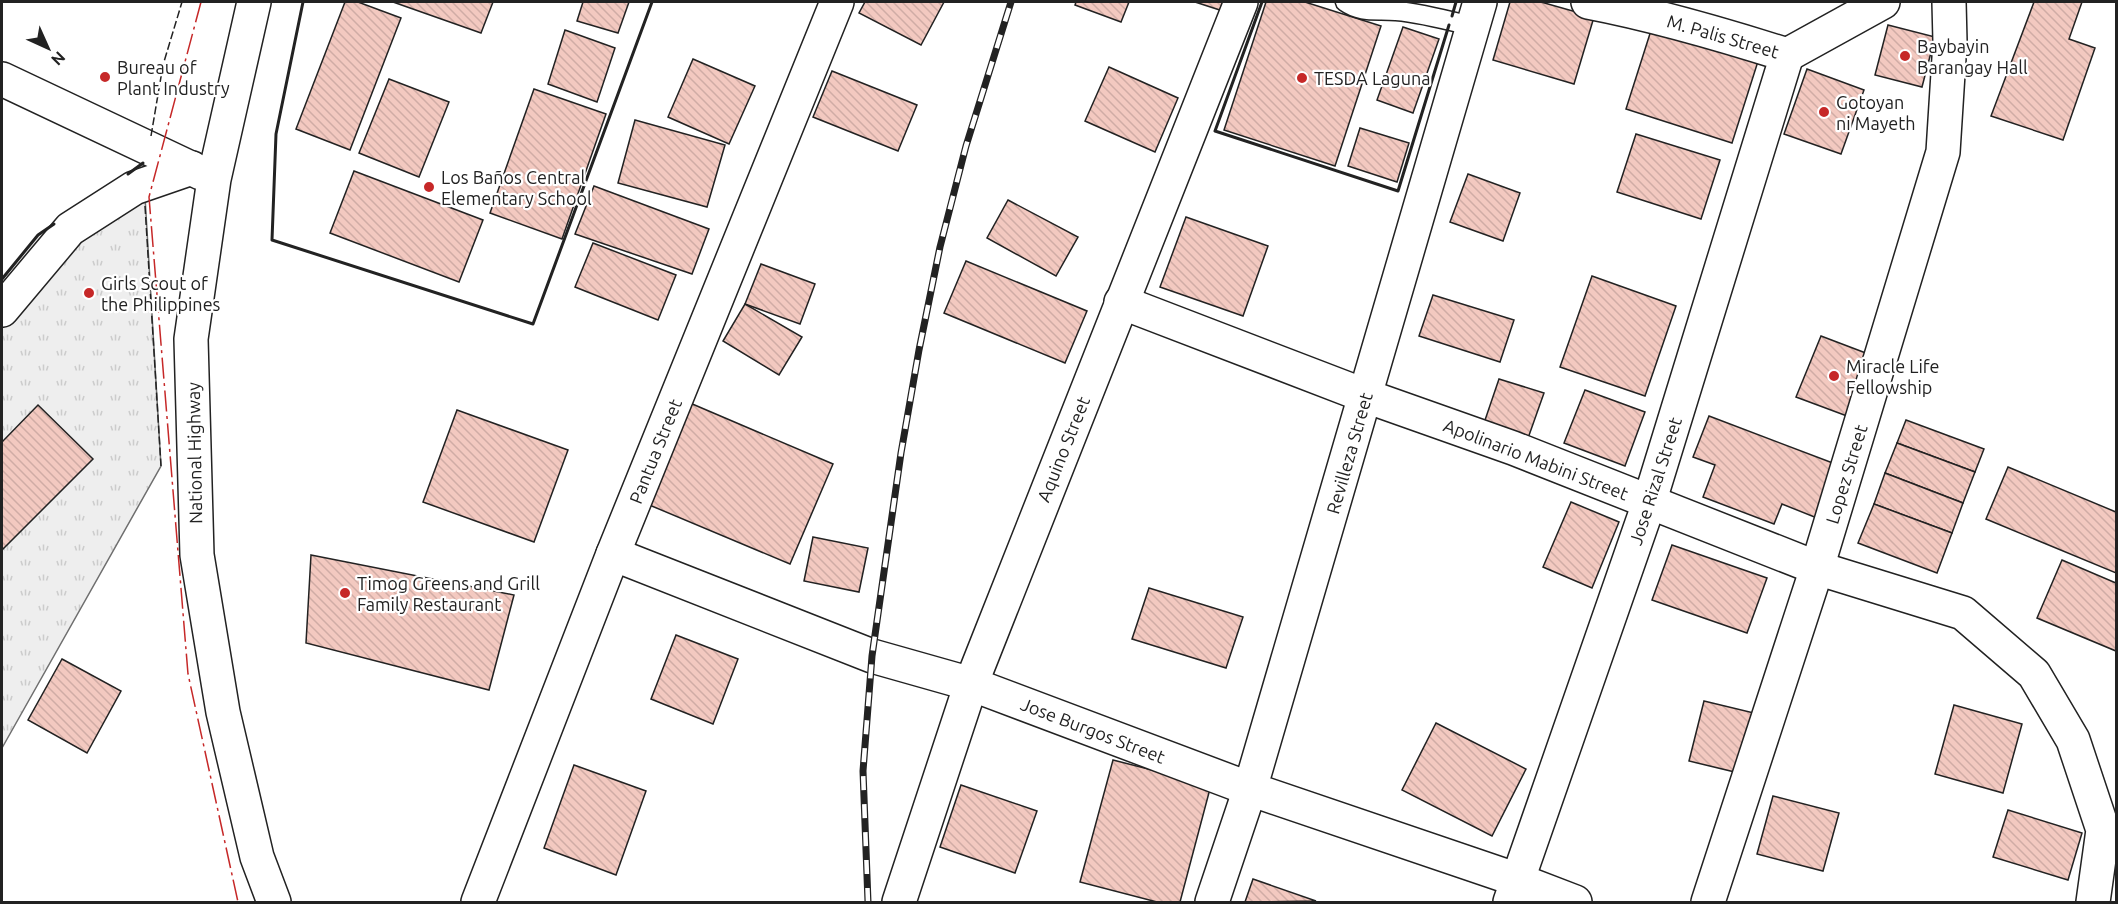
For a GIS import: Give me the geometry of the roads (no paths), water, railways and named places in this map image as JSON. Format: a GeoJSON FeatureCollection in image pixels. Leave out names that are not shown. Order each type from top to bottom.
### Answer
{"type":"FeatureCollection","features":[{"type":"Feature","properties":{"kind":"street","name":"National Highway"},"geometry":{"type":"LineString","coordinates":[[254,2],[203,173],[191,339],[197,555],[223,712],[257,857],[274,903]]}},
{"type":"Feature","properties":{"kind":"street","name":"Pantua Street"},"geometry":{"type":"LineString","coordinates":[[478,903],[613,554],[837,2]]}},
{"type":"Feature","properties":{"kind":"street","name":"Aquino Street"},"geometry":{"type":"LineString","coordinates":[[899,903],[970,684],[1241,2]]}},
{"type":"Feature","properties":{"kind":"street","name":"M. Palis Street"},"geometry":{"type":"LineString","coordinates":[[1588,2],[1652,15],[1787,55],[1882,2]]}},
{"type":"Feature","properties":{"kind":"street","name":"Lopez Street"},"geometry":{"type":"LineString","coordinates":[[1708,903],[1817,568],[1943,152],[1950,42],[1949,2]]}},
{"type":"Feature","properties":{"kind":"street","name":"Revilleza Street"},"geometry":{"type":"LineString","coordinates":[[1212,903],[1250,789],[1476,14]]}},
{"type":"Feature","properties":{"kind":"street","name":"Jose Rizal Street"},"geometry":{"type":"LineString","coordinates":[[1514,891],[1649,503],[1787,55]]}},
{"type":"Feature","properties":{"kind":"street"},"geometry":{"type":"LineString","coordinates":[[2,78],[203,173]]}},
{"type":"Feature","properties":{"kind":"street"},"geometry":{"type":"LineString","coordinates":[[2,310],[70,230],[134,188],[203,173]]}},
{"type":"Feature","properties":{"kind":"street","name":"Apolinario Mabini Street"},"geometry":{"type":"LineString","coordinates":[[1121,302],[1366,396],[1513,448],[1817,568],[1963,613],[2034,674],[2073,740],[2103,830],[2093,903]]}},
{"type":"Feature","properties":{"kind":"street","name":"Jose Burgos Street"},"geometry":{"type":"LineString","coordinates":[[613,554],[872,656],[970,684],[1514,891],[1575,903]]}},
{"type":"Feature","properties":{"kind":"lane"},"geometry":{"type":"LineString","coordinates":[[1345,2],[1359,9],[1376,12],[1476,14]]}},
{"type":"Feature","properties":{"kind":"railway"},"geometry":{"type":"LineString","coordinates":[[868,902],[863,771],[872,656],[901,453],[940,247],[966,146],[1011,2]]}},
{"type":"Feature","properties":{"kind":"place","name":"Baybayin Barangay Hall"},"geometry":{"type":"Point","coordinates":[1905,56]}},
{"type":"Feature","properties":{"kind":"place","name":"Bureau of Plant Industry"},"geometry":{"type":"Point","coordinates":[105,77]}},
{"type":"Feature","properties":{"kind":"place","name":"TESDA Laguna"},"geometry":{"type":"Point","coordinates":[1302,78]}},
{"type":"Feature","properties":{"kind":"place","name":"Gotoyan ni Mayeth"},"geometry":{"type":"Point","coordinates":[1824,112]}},
{"type":"Feature","properties":{"kind":"place","name":"Los Baños Central Elementary School"},"geometry":{"type":"Point","coordinates":[429,187]}},
{"type":"Feature","properties":{"kind":"place","name":"Girls Scout of the Philippines"},"geometry":{"type":"Point","coordinates":[89,293]}},
{"type":"Feature","properties":{"kind":"place","name":"Miracle Life Fellowship"},"geometry":{"type":"Point","coordinates":[1834,376]}},
{"type":"Feature","properties":{"kind":"place","name":"Timog Greens and Grill Family Restaurant"},"geometry":{"type":"Point","coordinates":[345,593]}}]}
